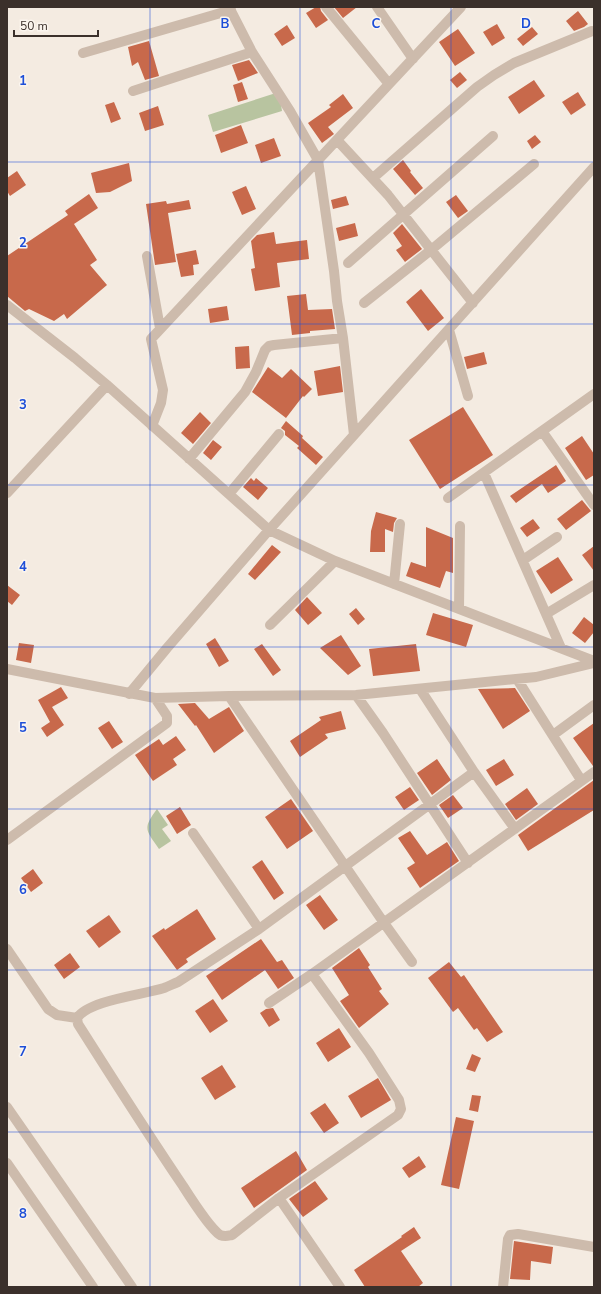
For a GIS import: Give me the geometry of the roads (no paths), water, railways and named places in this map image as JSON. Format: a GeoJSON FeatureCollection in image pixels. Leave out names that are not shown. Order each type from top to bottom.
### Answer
{"type":"FeatureCollection","features":[{"type":"Feature","properties":{"kind":"street"},"geometry":{"type":"LineString","coordinates":[[326,7],[389,84]]}},
{"type":"Feature","properties":{"kind":"street"},"geometry":{"type":"LineString","coordinates":[[377,7],[413,58]]}},
{"type":"Feature","properties":{"kind":"street"},"geometry":{"type":"LineString","coordinates":[[152,426],[161,403],[163,390],[150,339],[461,7]]}},
{"type":"Feature","properties":{"kind":"street"},"geometry":{"type":"LineString","coordinates":[[83,53],[230,9],[252,52],[290,111],[318,160],[343,338],[354,435]]}},
{"type":"Feature","properties":{"kind":"street"},"geometry":{"type":"LineString","coordinates":[[373,178],[472,92],[494,75],[514,63],[594,31]]}},
{"type":"Feature","properties":{"kind":"street"},"geometry":{"type":"LineString","coordinates":[[133,91],[252,52]]}},
{"type":"Feature","properties":{"kind":"street"},"geometry":{"type":"LineString","coordinates":[[348,263],[493,136]]}},
{"type":"Feature","properties":{"kind":"street"},"geometry":{"type":"LineString","coordinates":[[337,140],[373,178],[473,303]]}},
{"type":"Feature","properties":{"kind":"street"},"geometry":{"type":"LineString","coordinates":[[364,303],[534,164]]}},
{"type":"Feature","properties":{"kind":"street"},"geometry":{"type":"LineString","coordinates":[[129,694],[269,530],[594,167]]}},
{"type":"Feature","properties":{"kind":"street"},"geometry":{"type":"LineString","coordinates":[[147,256],[160,328]]}},
{"type":"Feature","properties":{"kind":"street"},"geometry":{"type":"LineString","coordinates":[[7,305],[75,358],[269,530],[336,561],[562,648],[594,662]]}},
{"type":"Feature","properties":{"kind":"street"},"geometry":{"type":"LineString","coordinates":[[449,330],[468,396]]}},
{"type":"Feature","properties":{"kind":"street"},"geometry":{"type":"LineString","coordinates":[[189,459],[245,392],[256,372],[265,350],[269,346],[343,338]]}},
{"type":"Feature","properties":{"kind":"street"},"geometry":{"type":"LineString","coordinates":[[7,493],[107,386]]}},
{"type":"Feature","properties":{"kind":"street"},"geometry":{"type":"LineString","coordinates":[[448,498],[594,394]]}},
{"type":"Feature","properties":{"kind":"street"},"geometry":{"type":"LineString","coordinates":[[542,431],[594,504]]}},
{"type":"Feature","properties":{"kind":"street"},"geometry":{"type":"LineString","coordinates":[[229,494],[279,434]]}},
{"type":"Feature","properties":{"kind":"street"},"geometry":{"type":"LineString","coordinates":[[484,473],[562,648]]}},
{"type":"Feature","properties":{"kind":"street"},"geometry":{"type":"LineString","coordinates":[[394,584],[400,524]]}},
{"type":"Feature","properties":{"kind":"street"},"geometry":{"type":"LineString","coordinates":[[459,609],[460,526]]}},
{"type":"Feature","properties":{"kind":"street"},"geometry":{"type":"LineString","coordinates":[[523,560],[557,537]]}},
{"type":"Feature","properties":{"kind":"street"},"geometry":{"type":"LineString","coordinates":[[270,625],[336,561]]}},
{"type":"Feature","properties":{"kind":"street"},"geometry":{"type":"LineString","coordinates":[[546,614],[594,585]]}},
{"type":"Feature","properties":{"kind":"street"},"geometry":{"type":"LineString","coordinates":[[7,669],[155,698],[356,695],[536,677],[594,662]]}},
{"type":"Feature","properties":{"kind":"street"},"geometry":{"type":"LineString","coordinates":[[517,679],[581,780]]}},
{"type":"Feature","properties":{"kind":"street"},"geometry":{"type":"LineString","coordinates":[[420,688],[474,772],[515,829]]}},
{"type":"Feature","properties":{"kind":"street"},"geometry":{"type":"LineString","coordinates":[[356,695],[384,733],[468,863]]}},
{"type":"Feature","properties":{"kind":"street"},"geometry":{"type":"LineString","coordinates":[[229,696],[412,962]]}},
{"type":"Feature","properties":{"kind":"street"},"geometry":{"type":"LineString","coordinates":[[7,840],[167,723],[167,716],[155,698]]}},
{"type":"Feature","properties":{"kind":"street"},"geometry":{"type":"LineString","coordinates":[[553,735],[594,705]]}},
{"type":"Feature","properties":{"kind":"street"},"geometry":{"type":"LineString","coordinates":[[312,974],[369,1053],[399,1100],[401,1109],[398,1115],[279,1198],[232,1235],[226,1237],[220,1235],[195,1204],[144,1130],[78,1024],[77,1018],[80,1013],[94,1005],[163,988],[178,982],[259,928],[474,772]]}},
{"type":"Feature","properties":{"kind":"street"},"geometry":{"type":"LineString","coordinates":[[269,1003],[384,923],[594,772]]}},
{"type":"Feature","properties":{"kind":"street"},"geometry":{"type":"LineString","coordinates":[[193,833],[259,928]]}},
{"type":"Feature","properties":{"kind":"street"},"geometry":{"type":"LineString","coordinates":[[7,949],[48,1009],[57,1015],[77,1018]]}},
{"type":"Feature","properties":{"kind":"street"},"geometry":{"type":"LineString","coordinates":[[7,1108],[132,1287]]}},
{"type":"Feature","properties":{"kind":"street"},"geometry":{"type":"LineString","coordinates":[[7,1163],[93,1287]]}},
{"type":"Feature","properties":{"kind":"street"},"geometry":{"type":"LineString","coordinates":[[279,1198],[340,1287]]}},
{"type":"Feature","properties":{"kind":"street"},"geometry":{"type":"LineString","coordinates":[[503,1287],[508,1239],[510,1235],[518,1234],[594,1247]]}}]}
